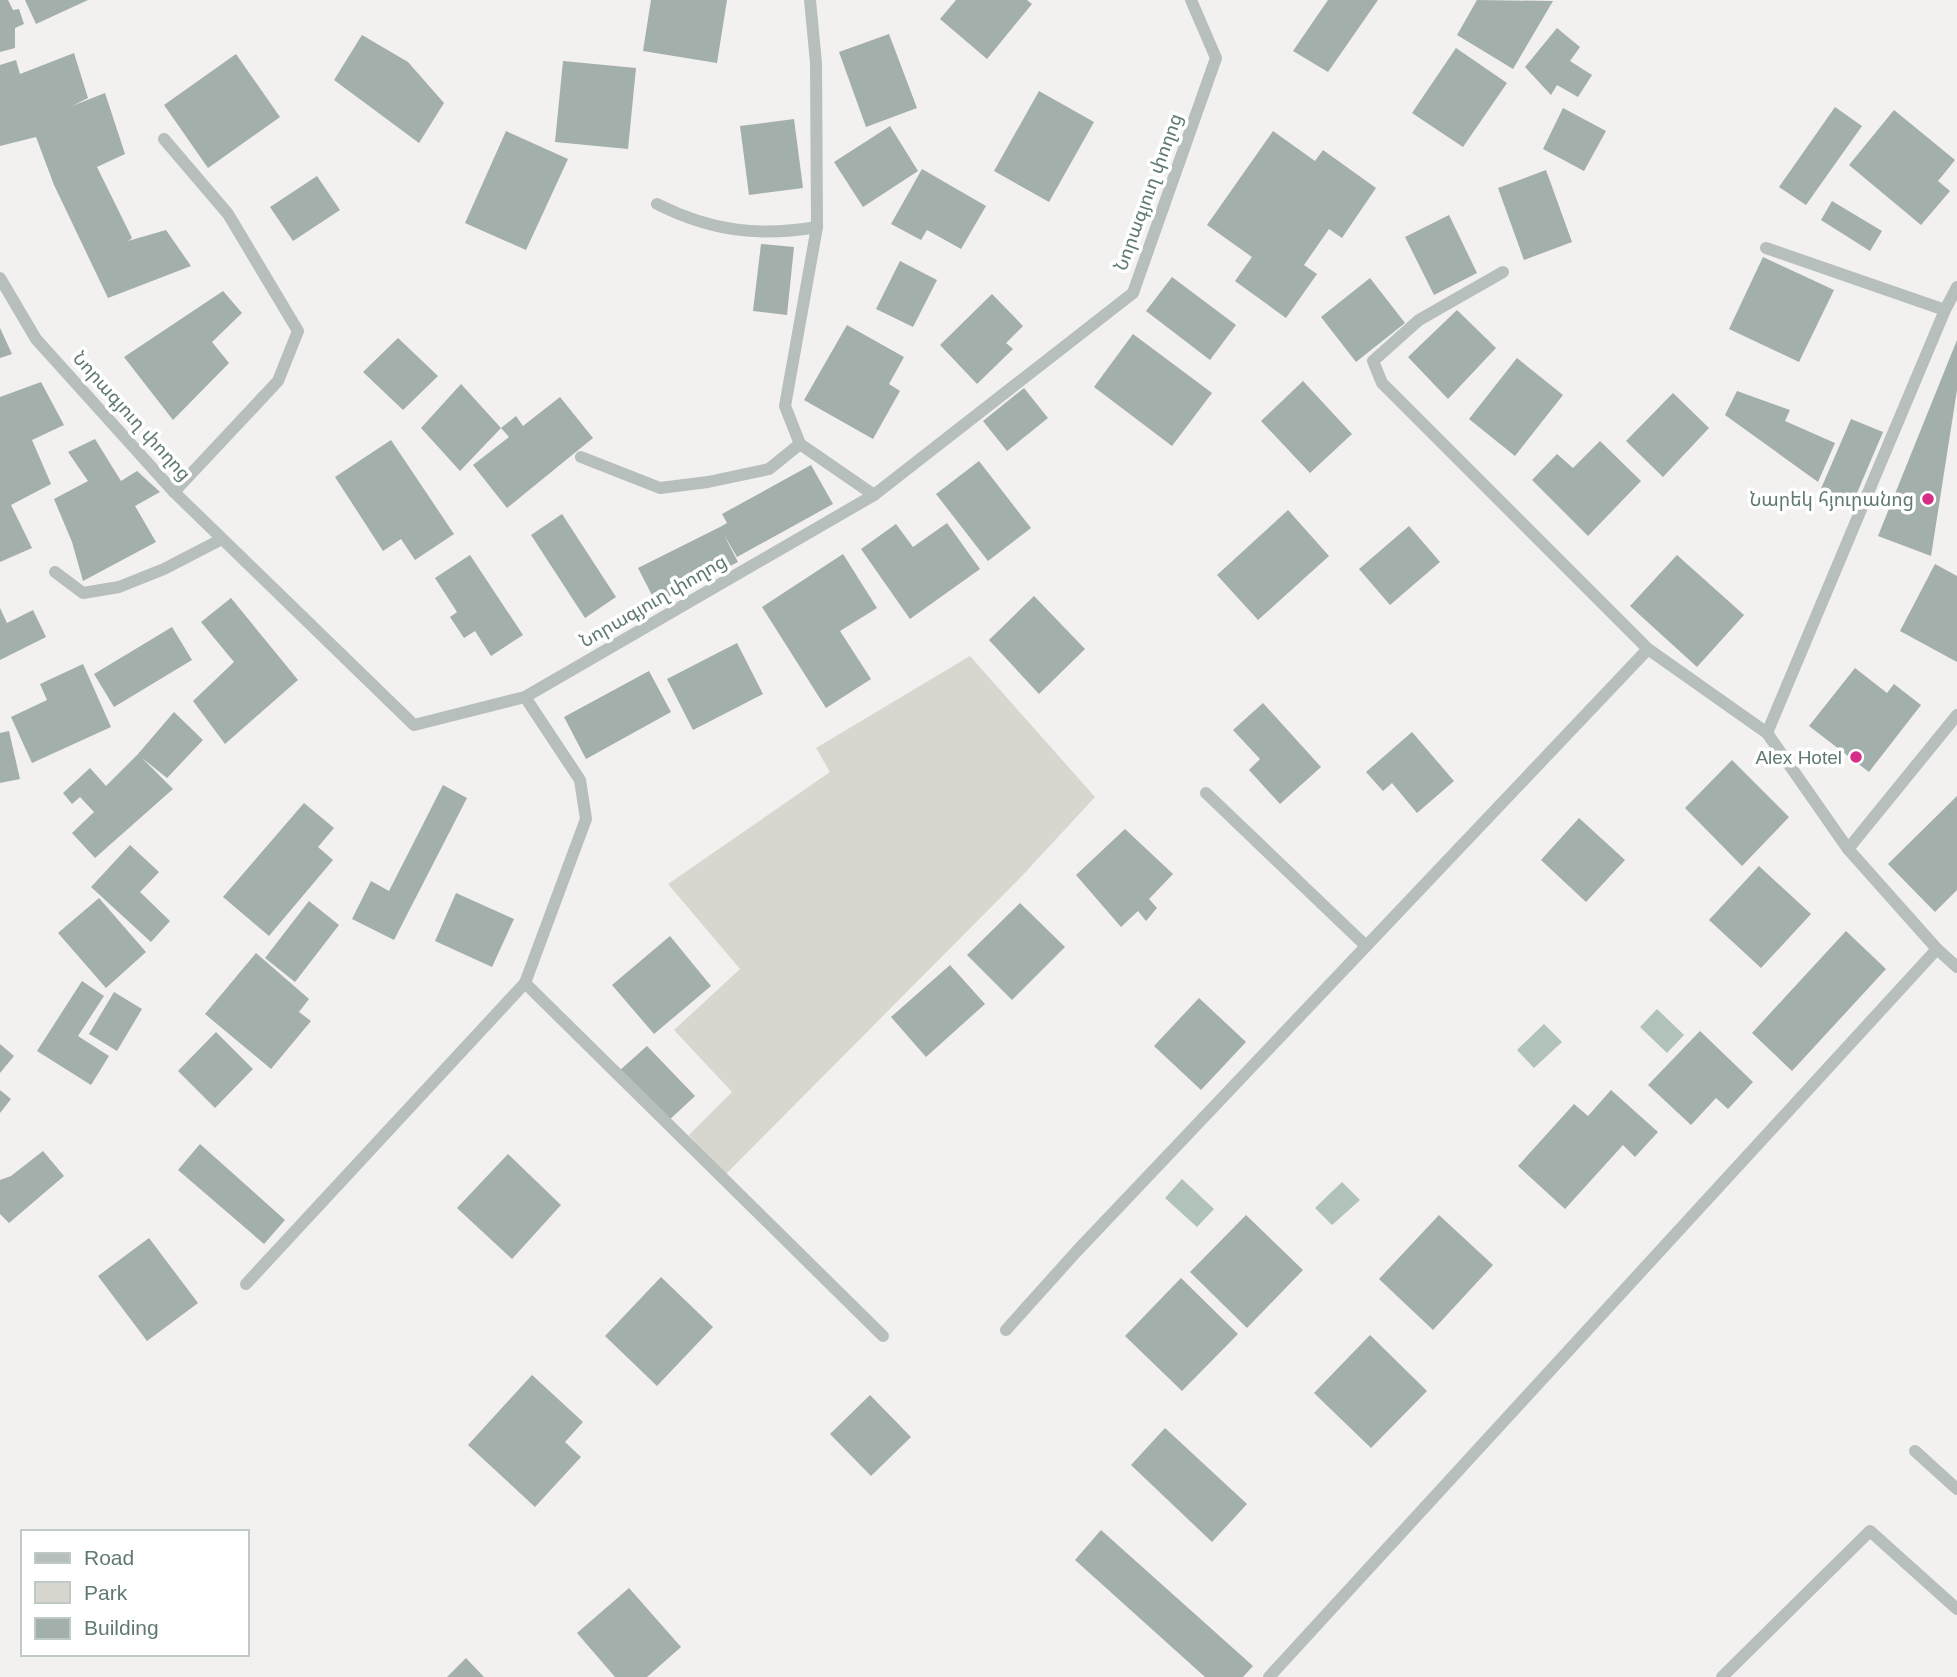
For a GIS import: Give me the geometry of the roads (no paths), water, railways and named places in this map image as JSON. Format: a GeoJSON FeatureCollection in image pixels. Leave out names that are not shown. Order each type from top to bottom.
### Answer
{"type":"FeatureCollection","features":[{"type":"Feature","properties":{"kind":"street"},"geometry":{"type":"LineString","coordinates":[[810,0],[816,63],[817,227],[785,405],[800,444],[874,495]]}},
{"type":"Feature","properties":{"kind":"street","name":"Նորագյուղ փողոց"},"geometry":{"type":"LineString","coordinates":[[0,278],[36,338],[174,492],[414,725],[525,697],[874,495],[1133,293],[1216,58],[1191,0]]}},
{"type":"Feature","properties":{"kind":"street"},"geometry":{"type":"LineString","coordinates":[[164,139],[228,214],[298,331],[278,380],[174,492]]}},
{"type":"Feature","properties":{"kind":"street"},"geometry":{"type":"LineString","coordinates":[[657,204],[685,218],[712,227],[781,233],[817,227]]}},
{"type":"Feature","properties":{"kind":"street"},"geometry":{"type":"LineString","coordinates":[[1766,248],[1945,310]]}},
{"type":"Feature","properties":{"kind":"street"},"geometry":{"type":"LineString","coordinates":[[1503,272],[1419,320],[1373,361],[1382,383],[1647,649],[1767,733],[1848,849],[1937,949],[1957,967]]}},
{"type":"Feature","properties":{"kind":"street"},"geometry":{"type":"LineString","coordinates":[[1767,733],[1957,287]]}},
{"type":"Feature","properties":{"kind":"street"},"geometry":{"type":"LineString","coordinates":[[581,457],[660,488],[708,482],[769,469],[800,444]]}},
{"type":"Feature","properties":{"kind":"street"},"geometry":{"type":"LineString","coordinates":[[55,572],[83,593],[119,587],[164,569],[222,539]]}},
{"type":"Feature","properties":{"kind":"street"},"geometry":{"type":"LineString","coordinates":[[1006,1330],[1076,1252],[1647,649]]}},
{"type":"Feature","properties":{"kind":"street"},"geometry":{"type":"LineString","coordinates":[[246,1284],[525,982],[586,819],[580,780],[525,697]]}},
{"type":"Feature","properties":{"kind":"street"},"geometry":{"type":"LineString","coordinates":[[1848,849],[1957,715]]}},
{"type":"Feature","properties":{"kind":"street"},"geometry":{"type":"LineString","coordinates":[[1206,793],[1366,946]]}},
{"type":"Feature","properties":{"kind":"street"},"geometry":{"type":"LineString","coordinates":[[1269,1677],[1937,949]]}},
{"type":"Feature","properties":{"kind":"street"},"geometry":{"type":"LineString","coordinates":[[525,982],[883,1336]]}},
{"type":"Feature","properties":{"kind":"street"},"geometry":{"type":"LineString","coordinates":[[1915,1451],[1957,1489]]}},
{"type":"Feature","properties":{"kind":"street"},"geometry":{"type":"LineString","coordinates":[[1723,1677],[1870,1531],[1957,1609]]}},
{"type":"Feature","properties":{"kind":"place","name":"Նարեկ հյուրանոց"},"geometry":{"type":"Point","coordinates":[1928,499]}},
{"type":"Feature","properties":{"kind":"place","name":"Alex Hotel"},"geometry":{"type":"Point","coordinates":[1856,757]}}]}
